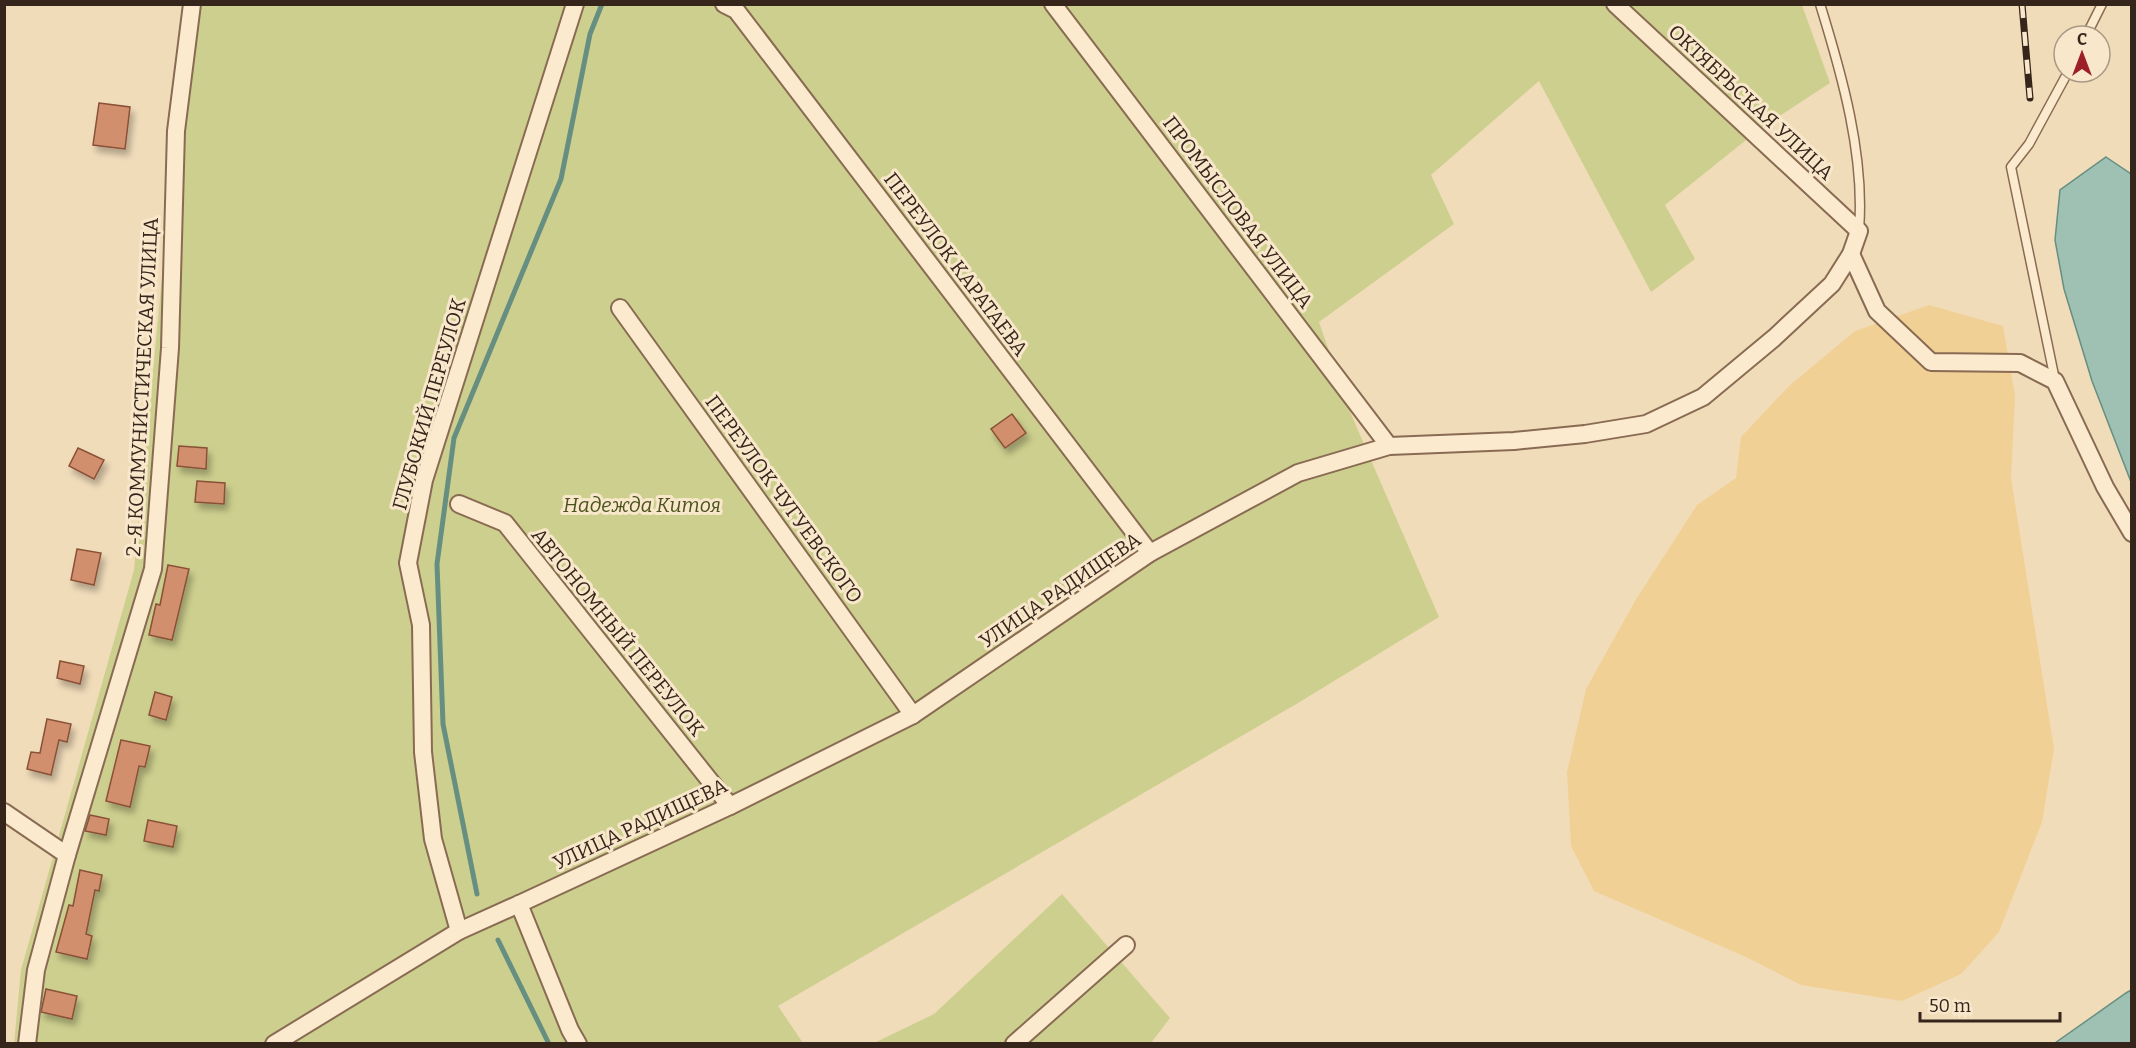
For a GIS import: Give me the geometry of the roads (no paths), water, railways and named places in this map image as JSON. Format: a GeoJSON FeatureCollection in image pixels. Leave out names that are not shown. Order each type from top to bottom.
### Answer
{"type":"FeatureCollection","features":[{"type":"Feature","properties":{"kind":"street","name":"2-Я КОММУНИСТИЧЕСКАЯ УЛИЦА"},"geometry":{"type":"LineString","coordinates":[[27,1044],[36,970],[67,855],[153,569],[170,348],[176,131],[192,4]]}},
{"type":"Feature","properties":{"kind":"street","name":"ГЛУБОКИЙ ПЕРЕУЛОК"},"geometry":{"type":"LineString","coordinates":[[459,931],[433,839],[423,752],[421,626],[408,563],[424,480],[575,4]]}},
{"type":"Feature","properties":{"kind":"street","name":"ПЕРЕУЛОК КАРАТАЕВА"},"geometry":{"type":"LineString","coordinates":[[724,4],[736,10],[1150,553]]}},
{"type":"Feature","properties":{"kind":"street","name":"ПРОМЫСЛОВАЯ УЛИЦА"},"geometry":{"type":"LineString","coordinates":[[1053,4],[1389,446]]}},
{"type":"Feature","properties":{"kind":"street","name":"ОКТЯБРЬСКАЯ УЛИЦА"},"geometry":{"type":"LineString","coordinates":[[1615,4],[1859,231]]}},
{"type":"Feature","properties":{"kind":"street","name":"УЛИЦА РАДИЩЕВА"},"geometry":{"type":"LineString","coordinates":[[274,1044],[459,931],[730,806],[914,715],[1150,553],[1298,473],[1389,446],[1514,441],[1585,434],[1646,424],[1703,397],[1774,338],[1832,284],[1851,254],[1859,231]]}},
{"type":"Feature","properties":{"kind":"street"},"geometry":{"type":"LineString","coordinates":[[1851,254],[1877,311],[1931,362],[2020,363],[2055,381],[2104,487],[2132,533]]}},
{"type":"Feature","properties":{"kind":"street","name":"ПЕРЕУЛОК ЧУГУЕВСКОГО"},"geometry":{"type":"LineString","coordinates":[[620,308],[914,715]]}},
{"type":"Feature","properties":{"kind":"street","name":"АВТОНОМНЫЙ ПЕРЕУЛОК"},"geometry":{"type":"LineString","coordinates":[[459,504],[505,523],[730,806]]}},
{"type":"Feature","properties":{"kind":"street"},"geometry":{"type":"LineString","coordinates":[[4,812],[67,855]]}},
{"type":"Feature","properties":{"kind":"street"},"geometry":{"type":"LineString","coordinates":[[519,904],[570,1030],[578,1044]]}},
{"type":"Feature","properties":{"kind":"street"},"geometry":{"type":"LineString","coordinates":[[1014,1044],[1126,945]]}},
{"type":"Feature","properties":{"kind":"lane"},"geometry":{"type":"LineString","coordinates":[[1820,4],[1836,56],[1856,152],[1862,200],[1859,231]]}},
{"type":"Feature","properties":{"kind":"lane"},"geometry":{"type":"LineString","coordinates":[[2092,24],[2102,4]]}},
{"type":"Feature","properties":{"kind":"lane"},"geometry":{"type":"LineString","coordinates":[[2055,381],[2011,167],[2029,144],[2062,84]]}},
{"type":"Feature","properties":{"kind":"waterway"},"geometry":{"type":"LineString","coordinates":[[477,894],[443,724],[437,564],[454,438],[561,179],[590,34],[602,4]]}},
{"type":"Feature","properties":{"kind":"waterway"},"geometry":{"type":"LineString","coordinates":[[498,940],[549,1044]]}},
{"type":"Feature","properties":{"kind":"railway"},"geometry":{"type":"LineString","coordinates":[[2022,4],[2030,98]]}},
{"type":"Feature","properties":{"kind":"park label","name":"Надежда Китоя"},"geometry":{"type":"Point","coordinates":[642,505]}}]}
